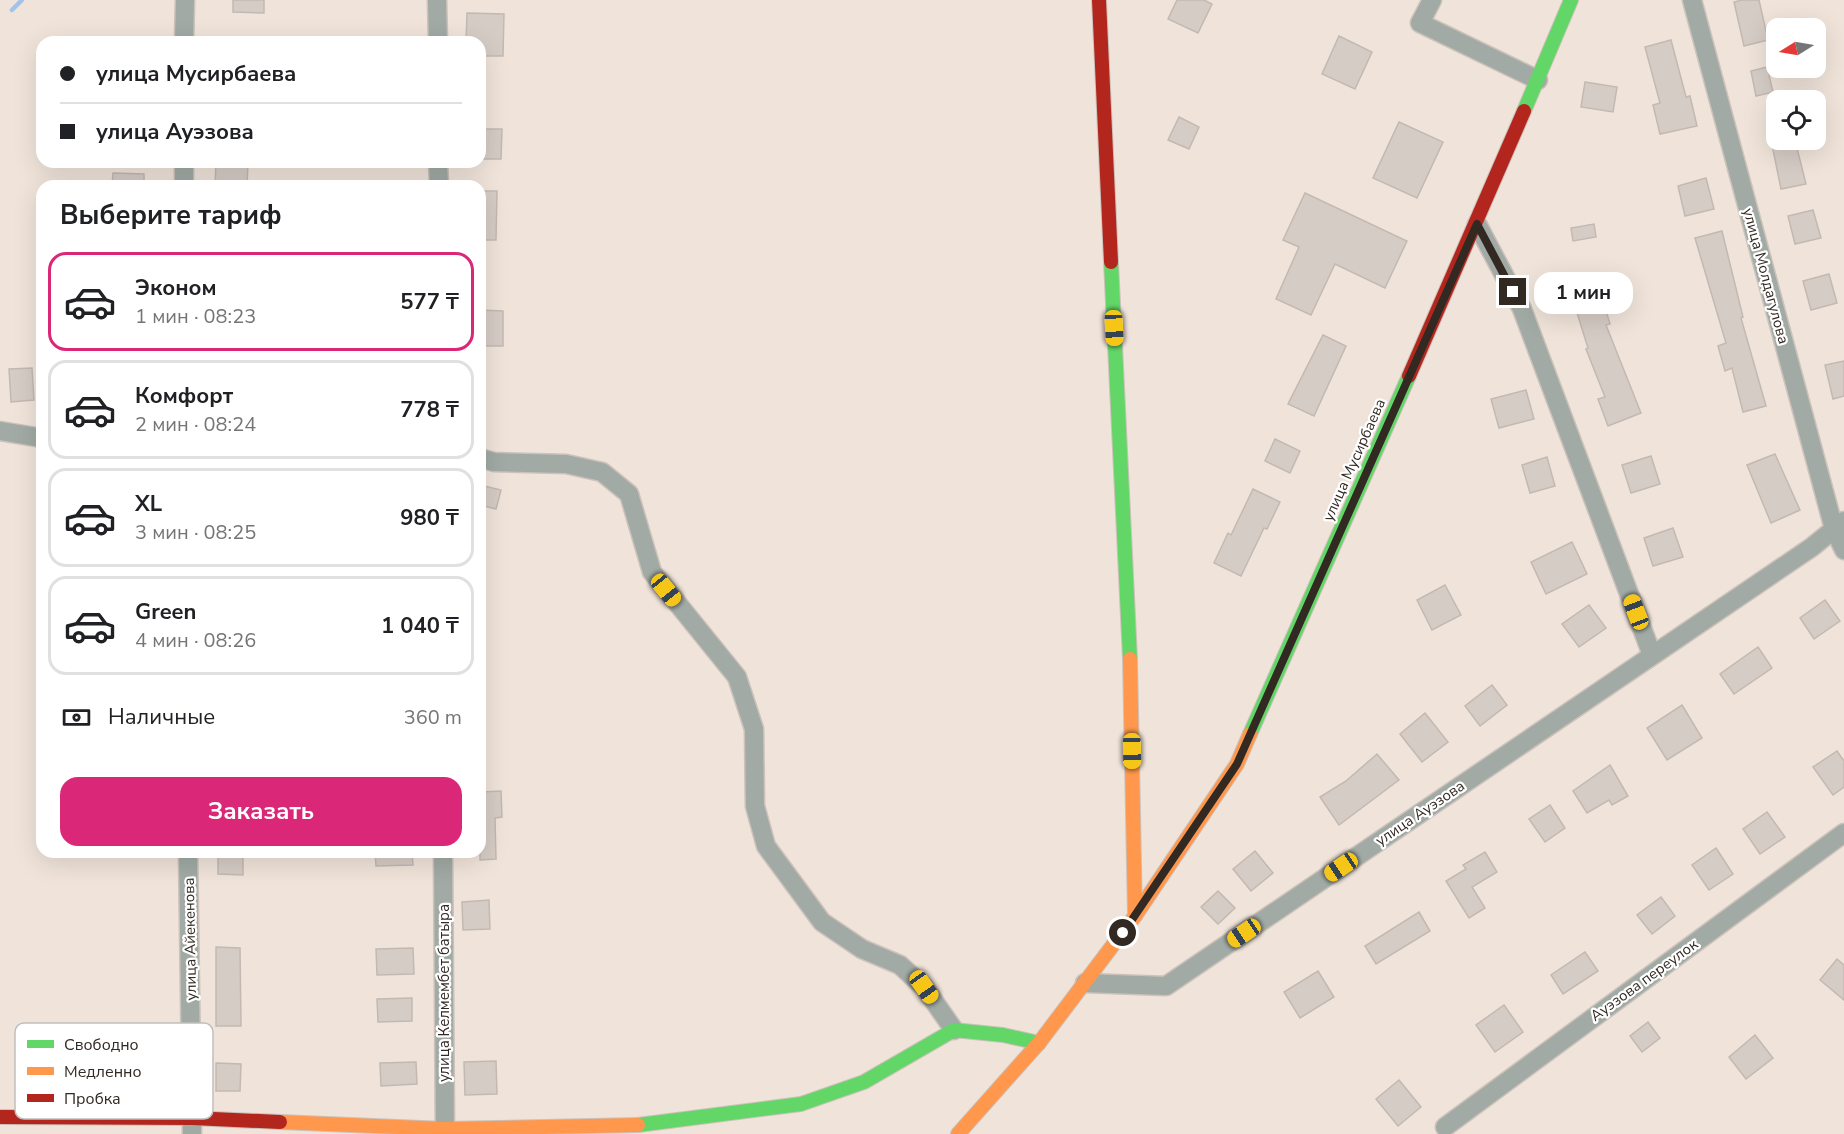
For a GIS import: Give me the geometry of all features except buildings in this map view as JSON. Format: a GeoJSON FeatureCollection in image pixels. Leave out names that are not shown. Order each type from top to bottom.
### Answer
{"type":"FeatureCollection","features":[{"type":"Feature","properties":{"kind":"street"},"geometry":{"type":"LineString","coordinates":[[184,0],[184,36]]}},
{"type":"Feature","properties":{"kind":"street"},"geometry":{"type":"LineString","coordinates":[[437,0],[438,36]]}},
{"type":"Feature","properties":{"kind":"street"},"geometry":{"type":"LineString","coordinates":[[1099,0],[1132,704],[1135,916]]}},
{"type":"Feature","properties":{"kind":"street"},"geometry":{"type":"LineString","coordinates":[[1432,0],[1420,23],[1538,80]]}},
{"type":"Feature","properties":{"kind":"street","name":"улица Мусирбаева"},"geometry":{"type":"LineString","coordinates":[[958,1134],[1039,1043],[1085,983],[1135,916],[1237,764],[1477,224],[1571,0]]}},
{"type":"Feature","properties":{"kind":"street","name":"улица Молдагулова"},"geometry":{"type":"LineString","coordinates":[[1692,0],[1839,525],[1844,550]]}},
{"type":"Feature","properties":{"kind":"street"},"geometry":{"type":"LineString","coordinates":[[1477,224],[1522,309],[1652,655]]}},
{"type":"Feature","properties":{"kind":"street"},"geometry":{"type":"LineString","coordinates":[[0,431],[36,437]]}},
{"type":"Feature","properties":{"kind":"street"},"geometry":{"type":"LineString","coordinates":[[486,460],[494,462],[566,464],[602,472],[629,494],[652,572],[737,677],[754,729],[755,806],[766,846],[822,922],[862,950],[900,965],[924,987],[954,1029]]}},
{"type":"Feature","properties":{"kind":"street","name":"улица Ауэзова"},"geometry":{"type":"LineString","coordinates":[[1085,983],[1166,986],[1812,547],[1839,525]]}},
{"type":"Feature","properties":{"kind":"street","name":"Ауэзова переулок"},"geometry":{"type":"LineString","coordinates":[[1445,1127],[1844,833]]}},
{"type":"Feature","properties":{"kind":"street","name":"улица Айекенова"},"geometry":{"type":"LineString","coordinates":[[188,858],[190,1023]]}},
{"type":"Feature","properties":{"kind":"street","name":"улица Келмембет батыра"},"geometry":{"type":"LineString","coordinates":[[443,858],[445,1132]]}},
{"type":"Feature","properties":{"kind":"street"},"geometry":{"type":"LineString","coordinates":[[43,1119],[192,1126],[445,1132],[632,1126],[801,1104],[864,1082],[954,1029],[1003,1035],[1039,1043]]}},
{"type":"Feature","properties":{"kind":"street"},"geometry":{"type":"LineString","coordinates":[[0,1117],[15,1118]]}},
{"type":"Feature","properties":{"kind":"waterway"},"geometry":{"type":"LineString","coordinates":[[12,10],[22,0]]}},
{"type":"Feature","properties":{"kind":"traffic: fast"},"geometry":{"type":"LineString","coordinates":[[1524,111],[1571,0]]}},
{"type":"Feature","properties":{"kind":"traffic: fast"},"geometry":{"type":"LineString","coordinates":[[1111,262],[1130,659]]}},
{"type":"Feature","properties":{"kind":"traffic: fast"},"geometry":{"type":"LineString","coordinates":[[1250,734],[1409,376]]}},
{"type":"Feature","properties":{"kind":"traffic: fast"},"geometry":{"type":"LineString","coordinates":[[638,1125],[801,1104],[864,1082],[954,1030],[1003,1035],[1039,1043]]}},
{"type":"Feature","properties":{"kind":"traffic: slow"},"geometry":{"type":"LineString","coordinates":[[1130,659],[1135,916]]}},
{"type":"Feature","properties":{"kind":"traffic: slow"},"geometry":{"type":"LineString","coordinates":[[958,1134],[1039,1043],[1135,916],[1237,764],[1250,734]]}},
{"type":"Feature","properties":{"kind":"traffic: slow"},"geometry":{"type":"LineString","coordinates":[[280,1122],[445,1129],[638,1125]]}},
{"type":"Feature","properties":{"kind":"traffic: jam"},"geometry":{"type":"LineString","coordinates":[[1099,0],[1111,262]]}},
{"type":"Feature","properties":{"kind":"traffic: jam"},"geometry":{"type":"LineString","coordinates":[[1409,376],[1524,111]]}},
{"type":"Feature","properties":{"kind":"traffic: jam"},"geometry":{"type":"LineString","coordinates":[[0,1117],[15,1117]]}},
{"type":"Feature","properties":{"kind":"traffic: jam"},"geometry":{"type":"LineString","coordinates":[[213,1119],[280,1122]]}},
{"type":"Feature","properties":{"kind":"route"},"geometry":{"type":"LineString","coordinates":[[1123,933],[1237,764],[1477,224],[1513,292]]}}]}
